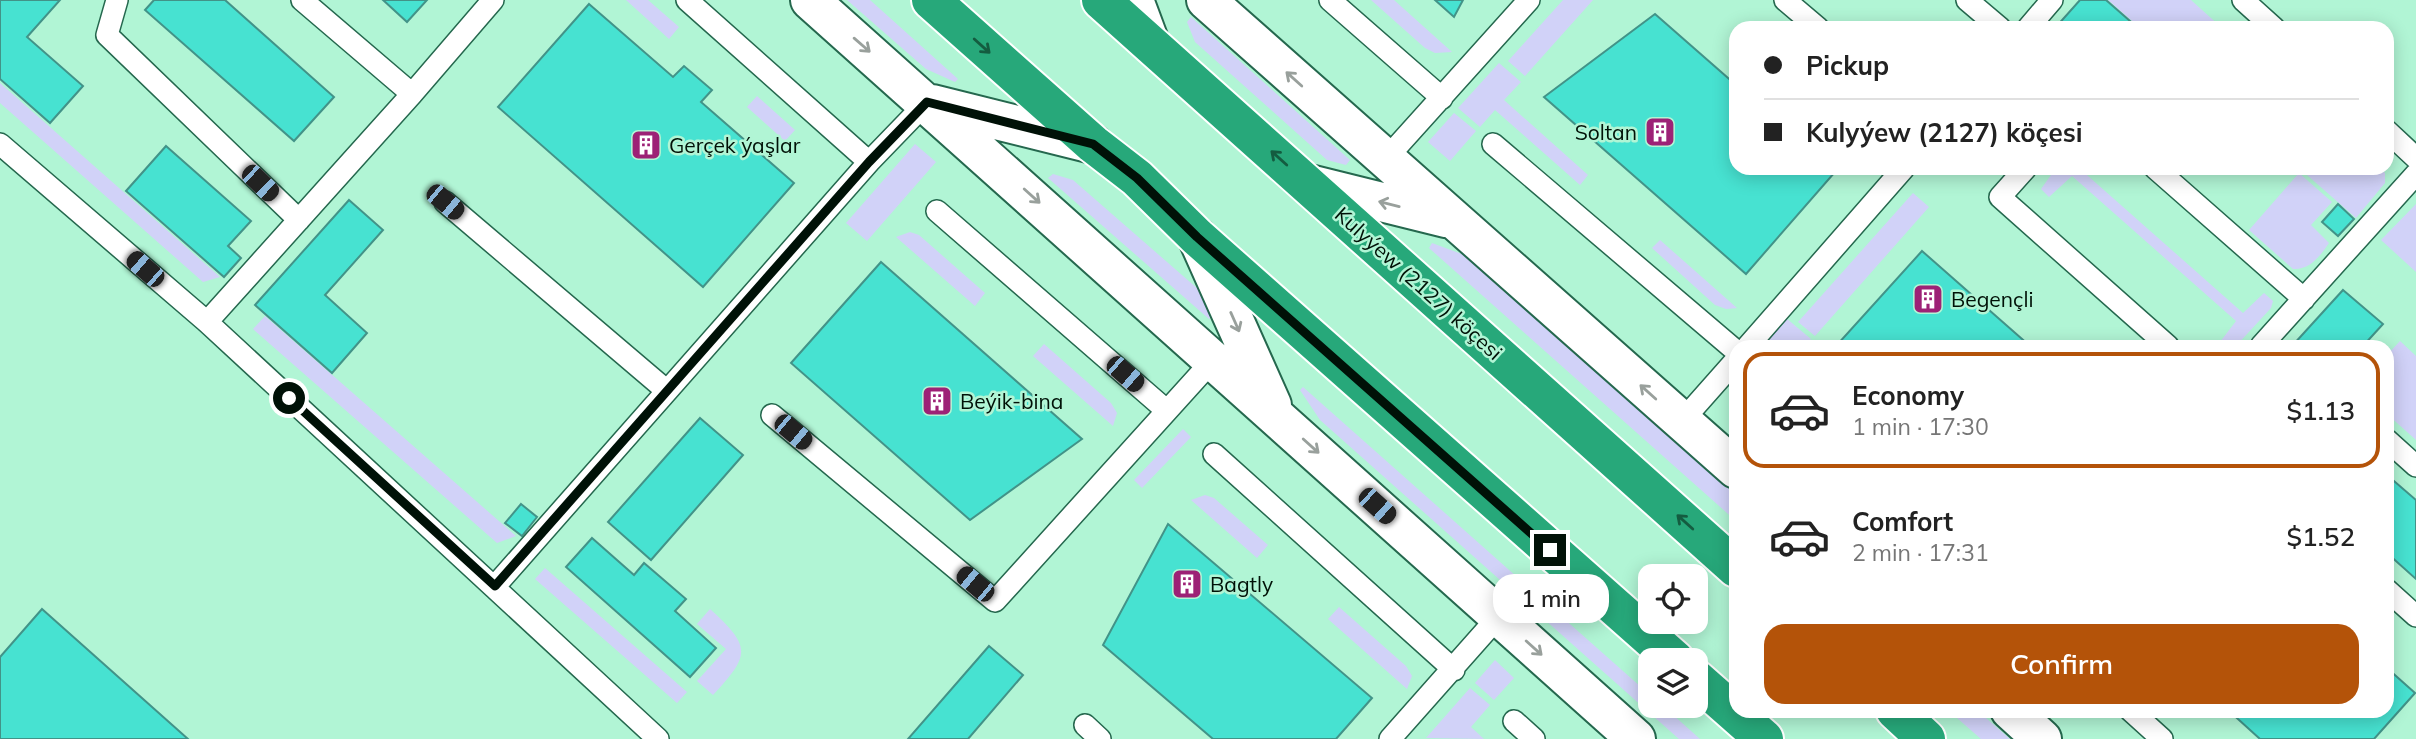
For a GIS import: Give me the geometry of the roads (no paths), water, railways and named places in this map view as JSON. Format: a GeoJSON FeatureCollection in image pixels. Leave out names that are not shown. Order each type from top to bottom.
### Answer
{"type":"FeatureCollection","features":[{"type":"Feature","properties":{"kind":"highway"},"geometry":{"type":"LineString","coordinates":[[931,0],[1093,144],[1137,178],[1197,237],[1661,648]]}},
{"type":"Feature","properties":{"kind":"highway","name":"Kulyýew (2127) köçesi"},"geometry":{"type":"LineString","coordinates":[[1101,0],[1729,562]]}},
{"type":"Feature","properties":{"kind":"highway"},"geometry":{"type":"LineString","coordinates":[[1708,689],[1729,708]]}},
{"type":"Feature","properties":{"kind":"highway"},"geometry":{"type":"LineString","coordinates":[[1741,718],[1764,739]]}},
{"type":"Feature","properties":{"kind":"highway"},"geometry":{"type":"LineString","coordinates":[[1904,718],[1926,739]]}},
{"type":"Feature","properties":{"kind":"street"},"geometry":{"type":"LineString","coordinates":[[810,0],[1636,739]]}},
{"type":"Feature","properties":{"kind":"street"},"geometry":{"type":"LineString","coordinates":[[1134,0],[1150,43]]}},
{"type":"Feature","properties":{"kind":"street"},"geometry":{"type":"LineString","coordinates":[[1206,0],[1384,161],[1455,220],[1729,463]]}},
{"type":"Feature","properties":{"kind":"street"},"geometry":{"type":"LineString","coordinates":[[927,102],[1093,144]]}},
{"type":"Feature","properties":{"kind":"street"},"geometry":{"type":"LineString","coordinates":[[1308,184],[1455,220]]}},
{"type":"Feature","properties":{"kind":"street"},"geometry":{"type":"LineString","coordinates":[[1197,237],[1276,415]]}},
{"type":"Feature","properties":{"kind":"street"},"geometry":{"type":"LineString","coordinates":[[2019,718],[2042,739]]}},
{"type":"Feature","properties":{"kind":"lane"},"geometry":{"type":"LineString","coordinates":[[117,0],[107,35],[299,220]]}},
{"type":"Feature","properties":{"kind":"lane"},"geometry":{"type":"LineString","coordinates":[[302,0],[412,94]]}},
{"type":"Feature","properties":{"kind":"lane"},"geometry":{"type":"LineString","coordinates":[[207,323],[412,94],[492,0]]}},
{"type":"Feature","properties":{"kind":"lane"},"geometry":{"type":"LineString","coordinates":[[687,0],[869,162]]}},
{"type":"Feature","properties":{"kind":"lane"},"geometry":{"type":"LineString","coordinates":[[1330,0],[1442,98]]}},
{"type":"Feature","properties":{"kind":"lane"},"geometry":{"type":"LineString","coordinates":[[1384,161],[1530,0]]}},
{"type":"Feature","properties":{"kind":"lane"},"geometry":{"type":"LineString","coordinates":[[1785,0],[1810,21]]}},
{"type":"Feature","properties":{"kind":"lane"},"geometry":{"type":"LineString","coordinates":[[1967,0],[1992,21]]}},
{"type":"Feature","properties":{"kind":"lane"},"geometry":{"type":"LineString","coordinates":[[2034,21],[2053,0]]}},
{"type":"Feature","properties":{"kind":"lane"},"geometry":{"type":"LineString","coordinates":[[2243,0],[2266,21]]}},
{"type":"Feature","properties":{"kind":"lane"},"geometry":{"type":"LineString","coordinates":[[495,586],[869,162],[927,102]]}},
{"type":"Feature","properties":{"kind":"lane"},"geometry":{"type":"LineString","coordinates":[[2394,138],[2416,158]]}},
{"type":"Feature","properties":{"kind":"lane"},"geometry":{"type":"LineString","coordinates":[[0,144],[207,323],[658,739]]}},
{"type":"Feature","properties":{"kind":"lane"},"geometry":{"type":"LineString","coordinates":[[1493,144],[1729,345]]}},
{"type":"Feature","properties":{"kind":"lane"},"geometry":{"type":"LineString","coordinates":[[2266,340],[2416,174]]}},
{"type":"Feature","properties":{"kind":"lane"},"geometry":{"type":"LineString","coordinates":[[1753,340],[1898,175]]}},
{"type":"Feature","properties":{"kind":"lane"},"geometry":{"type":"LineString","coordinates":[[2020,175],[2000,198],[2161,340]]}},
{"type":"Feature","properties":{"kind":"lane"},"geometry":{"type":"LineString","coordinates":[[2163,175],[2304,299]]}},
{"type":"Feature","properties":{"kind":"lane"},"geometry":{"type":"LineString","coordinates":[[445,202],[667,391]]}},
{"type":"Feature","properties":{"kind":"lane"},"geometry":{"type":"LineString","coordinates":[[937,211],[1167,410]]}},
{"type":"Feature","properties":{"kind":"lane"},"geometry":{"type":"LineString","coordinates":[[772,415],[995,601],[1213,360]]}},
{"type":"Feature","properties":{"kind":"lane"},"geometry":{"type":"LineString","coordinates":[[1682,421],[1729,368]]}},
{"type":"Feature","properties":{"kind":"lane"},"geometry":{"type":"LineString","coordinates":[[2394,446],[2416,466]]}},
{"type":"Feature","properties":{"kind":"lane"},"geometry":{"type":"LineString","coordinates":[[1214,454],[1454,670]]}},
{"type":"Feature","properties":{"kind":"lane"},"geometry":{"type":"LineString","coordinates":[[2394,596],[2416,616]]}},
{"type":"Feature","properties":{"kind":"lane"},"geometry":{"type":"LineString","coordinates":[[1390,739],[1454,670],[1499,616]]}},
{"type":"Feature","properties":{"kind":"lane"},"geometry":{"type":"LineString","coordinates":[[2139,718],[2162,739]]}},
{"type":"Feature","properties":{"kind":"lane"},"geometry":{"type":"LineString","coordinates":[[1514,722],[1534,739]]}},
{"type":"Feature","properties":{"kind":"place","name":"Soltan"},"geometry":{"type":"Point","coordinates":[1660,132]}},
{"type":"Feature","properties":{"kind":"place","name":"Gerçek ýaşlar"},"geometry":{"type":"Point","coordinates":[646,145]}},
{"type":"Feature","properties":{"kind":"place","name":"Begençli"},"geometry":{"type":"Point","coordinates":[1928,299]}},
{"type":"Feature","properties":{"kind":"place","name":"Beýik-bina"},"geometry":{"type":"Point","coordinates":[937,401]}},
{"type":"Feature","properties":{"kind":"place","name":"Bagtly"},"geometry":{"type":"Point","coordinates":[1187,584]}}]}
